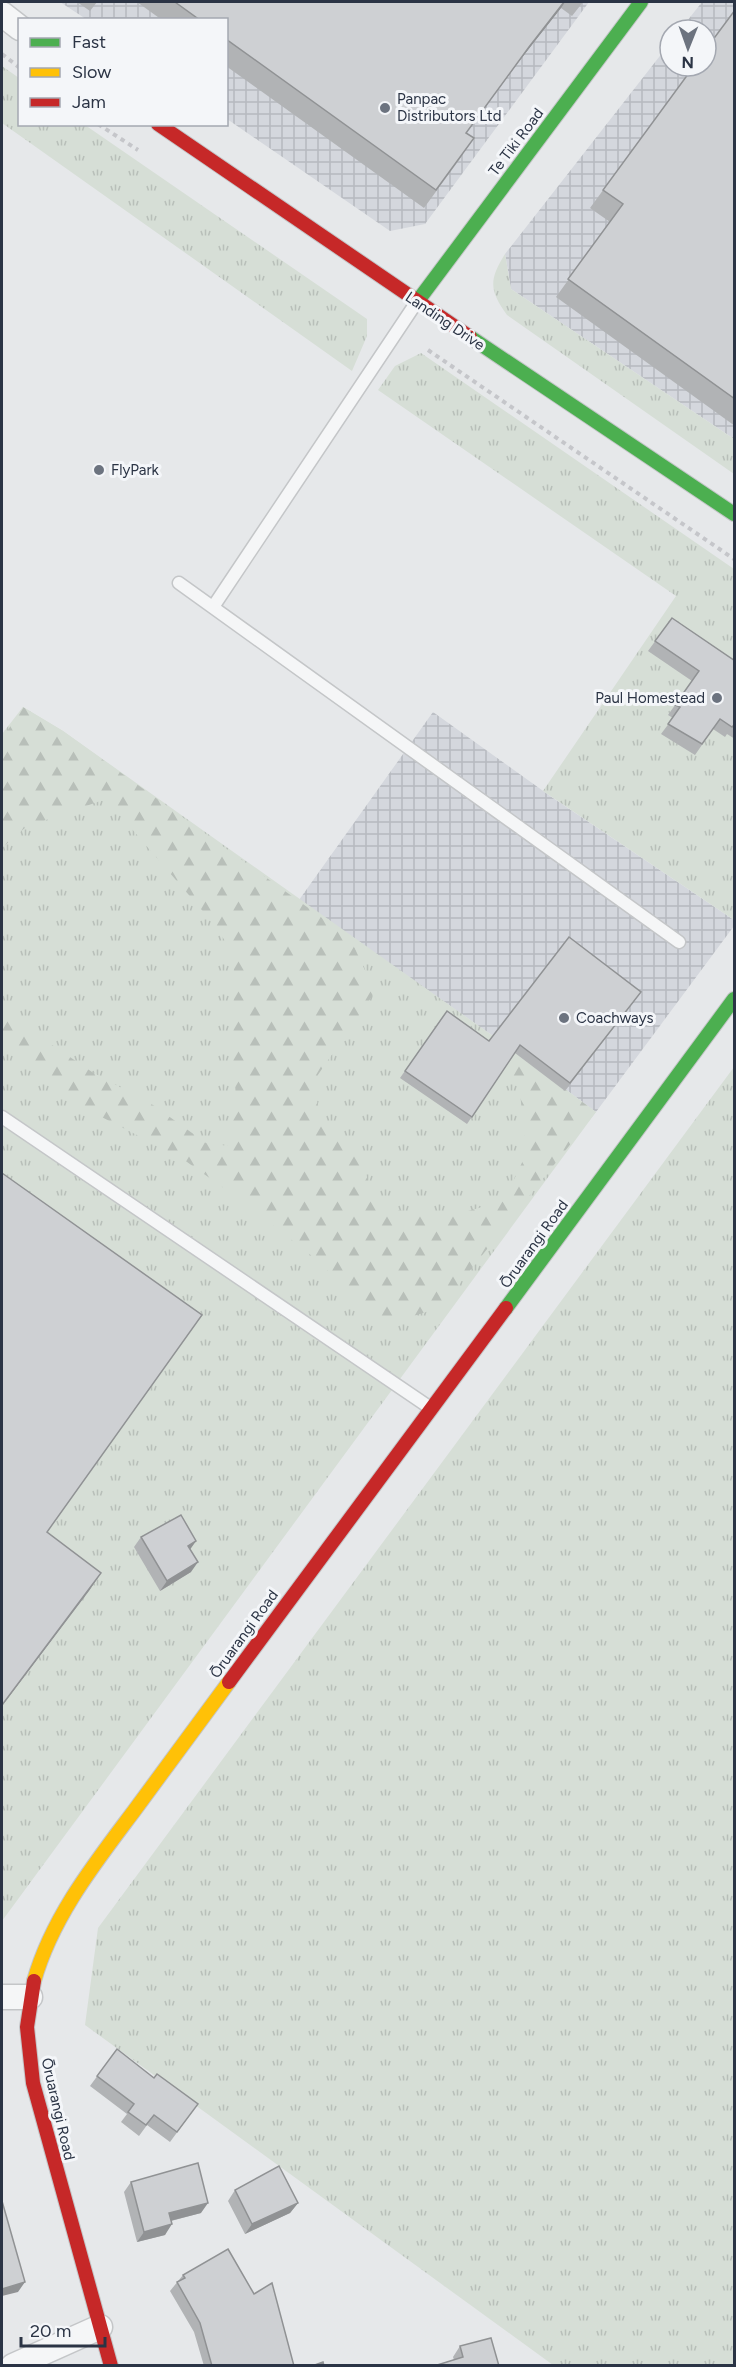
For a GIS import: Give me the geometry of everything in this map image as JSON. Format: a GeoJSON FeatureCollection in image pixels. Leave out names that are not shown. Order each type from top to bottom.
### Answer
{"type":"FeatureCollection","features":[{"type":"Feature","properties":{"kind":"street","name":"Te Tiki Road"},"geometry":{"type":"LineString","coordinates":[[417,302],[641,2]]}},
{"type":"Feature","properties":{"kind":"street"},"geometry":{"type":"LineString","coordinates":[[2,14],[18,26]]}},
{"type":"Feature","properties":{"kind":"street","name":"Landing Drive"},"geometry":{"type":"LineString","coordinates":[[161,126],[417,302],[735,514]]}},
{"type":"Feature","properties":{"kind":"street","name":"Ōruarangi Road"},"geometry":{"type":"LineString","coordinates":[[111,2366],[33,2084],[26,2039],[30,1997],[41,1957],[51,1935],[83,1882],[735,999]]}},
{"type":"Feature","properties":{"kind":"street"},"geometry":{"type":"LineString","coordinates":[[2,1997],[30,1997]]}},
{"type":"Feature","properties":{"kind":"street"},"geometry":{"type":"LineString","coordinates":[[13,2366],[100,2326]]}},
{"type":"Feature","properties":{"kind":"lane"},"geometry":{"type":"LineString","coordinates":[[213,607],[417,302]]}},
{"type":"Feature","properties":{"kind":"lane"},"geometry":{"type":"LineString","coordinates":[[179,583],[679,942]]}},
{"type":"Feature","properties":{"kind":"lane"},"geometry":{"type":"LineString","coordinates":[[2,1117],[433,1409]]}},
{"type":"Feature","properties":{"kind":"path"},"geometry":{"type":"LineString","coordinates":[[2,54],[18,66]]}},
{"type":"Feature","properties":{"kind":"path"},"geometry":{"type":"LineString","coordinates":[[432,352],[735,559]]}},
{"type":"Feature","properties":{"kind":"shaded area","name":"Panpac Distributors Ltd"},"geometry":{"type":"Polygon","coordinates":[[[60,2],[589,2],[425,224],[390,231],[228,120],[228,18],[84,18],[60,2]]]}},
{"type":"Feature","properties":{"kind":"shaded area"},"geometry":{"type":"Polygon","coordinates":[[[702,2],[734,2],[734,439],[511,289],[505,254],[658,58],[658,78],[718,78],[718,18],[689,18],[702,2]]]}},
{"type":"Feature","properties":{"kind":"shaded area","name":"Coachways"},"geometry":{"type":"Polygon","coordinates":[[[433,712],[553,798],[734,920],[734,926],[596,1112],[493,1036],[299,900],[433,712]]]}},
{"type":"Feature","properties":{"kind":"green space"},"geometry":{"type":"Polygon","coordinates":[[[2,66],[18,77],[18,126],[86,126],[367,319],[367,336],[352,371],[2,123],[2,66]]]}},
{"type":"Feature","properties":{"kind":"green space"},"geometry":{"type":"Polygon","coordinates":[[[505,254],[511,289],[734,439],[734,474],[507,315],[497,299],[493,285],[496,271],[505,254]]]}},
{"type":"Feature","properties":{"kind":"green space"},"geometry":{"type":"Polygon","coordinates":[[[421,353],[734,569],[734,920],[543,791],[676,596],[378,390],[395,366],[421,353]]]}},
{"type":"Feature","properties":{"kind":"green space"},"geometry":{"type":"Polygon","coordinates":[[[23,707],[63,731],[493,1036],[596,1112],[2,1921],[2,734],[23,707]]]}},
{"type":"Feature","properties":{"kind":"green space"},"geometry":{"type":"Polygon","coordinates":[[[23,707],[63,731],[350,938],[375,992],[313,1082],[321,1119],[359,1153],[377,1208],[450,1216],[504,1201],[526,1154],[520,1092],[493,1036],[596,1112],[441,1307],[384,1326],[317,1260],[242,1201],[180,1157],[84,1108],[2,1047],[2,1011],[92,1072],[153,1105],[206,1143],[229,1146],[236,1097],[233,1059],[234,953],[207,916],[106,799],[26,827],[2,848],[2,739],[23,707]]]}},
{"type":"Feature","properties":{"kind":"green space"},"geometry":{"type":"Polygon","coordinates":[[[734,1067],[734,2365],[553,2365],[85,2025],[98,1928],[734,1067]]]}},
{"type":"Feature","properties":{"kind":"building","name":"Panpac Distributors Ltd"},"geometry":{"type":"Polygon","coordinates":[[[175,2],[564,2],[466,133],[474,138],[436,190],[228,40],[228,18],[197,18],[175,2]]]}},
{"type":"Feature","properties":{"kind":"building"},"geometry":{"type":"Polygon","coordinates":[[[735,10],[735,399],[568,279],[623,204],[603,190],[685,78],[718,78],[718,33],[735,10]]]}},
{"type":"Feature","properties":{"kind":"building","name":"Paul Homestead"},"geometry":{"type":"Polygon","coordinates":[[[672,618],[735,661],[735,724],[732,727],[720,719],[702,744],[668,724],[680,707],[675,705],[699,671],[655,641],[672,618]]]}},
{"type":"Feature","properties":{"kind":"building"},"geometry":{"type":"Polygon","coordinates":[[[569,937],[641,992],[570,1083],[520,1045],[472,1117],[405,1071],[447,1011],[489,1041],[569,937]]]}},
{"type":"Feature","properties":{"kind":"building"},"geometry":{"type":"Polygon","coordinates":[[[2,1173],[202,1315],[47,1532],[101,1573],[2,1705],[2,1173]]]}},
{"type":"Feature","properties":{"kind":"building"},"geometry":{"type":"Polygon","coordinates":[[[181,1515],[196,1541],[188,1546],[198,1562],[167,1581],[141,1537],[181,1515]]]}},
{"type":"Feature","properties":{"kind":"building"},"geometry":{"type":"Polygon","coordinates":[[[117,2049],[154,2078],[157,2074],[198,2104],[177,2132],[154,2115],[146,2125],[128,2112],[134,2104],[97,2076],[117,2049]]]}},
{"type":"Feature","properties":{"kind":"building"},"geometry":{"type":"Polygon","coordinates":[[[198,2163],[208,2203],[169,2213],[172,2224],[144,2232],[131,2182],[198,2163]]]}},
{"type":"Feature","properties":{"kind":"building"},"geometry":{"type":"Polygon","coordinates":[[[279,2166],[298,2203],[252,2224],[235,2190],[279,2166]]]}},
{"type":"Feature","properties":{"kind":"building"},"geometry":{"type":"Polygon","coordinates":[[[2,2201],[25,2282],[2,2289],[2,2201]]]}},
{"type":"Feature","properties":{"kind":"building"},"geometry":{"type":"Polygon","coordinates":[[[228,2249],[254,2294],[272,2283],[294,2366],[212,2366],[200,2323],[177,2282],[185,2278],[183,2275],[228,2249]]]}},
{"type":"Feature","properties":{"kind":"building"},"geometry":{"type":"Polygon","coordinates":[[[491,2338],[499,2366],[434,2366],[463,2357],[460,2346],[491,2338]]]}},
{"type":"Feature","properties":{"kind":"building"},"geometry":{"type":"Polygon","coordinates":[[[323,2362],[324,2366],[312,2366],[323,2362]]]}},
{"type":"Feature","properties":{"kind":"traffic: fast"},"geometry":{"type":"LineString","coordinates":[[417,302],[641,2]]}},
{"type":"Feature","properties":{"kind":"traffic: fast"},"geometry":{"type":"LineString","coordinates":[[470,337],[734,514]]}},
{"type":"Feature","properties":{"kind":"traffic: fast"},"geometry":{"type":"LineString","coordinates":[[506,1308],[734,999]]}},
{"type":"Feature","properties":{"kind":"traffic: slow"},"geometry":{"type":"LineString","coordinates":[[34,1981],[52,1935],[76,1892],[104,1850],[229,1682]]}},
{"type":"Feature","properties":{"kind":"traffic: jam"},"geometry":{"type":"LineString","coordinates":[[161,126],[470,337]]}},
{"type":"Feature","properties":{"kind":"traffic: jam"},"geometry":{"type":"LineString","coordinates":[[229,1682],[506,1308]]}},
{"type":"Feature","properties":{"kind":"traffic: jam"},"geometry":{"type":"LineString","coordinates":[[34,1981],[27,2027],[33,2083],[111,2366]]}},
{"type":"Feature","properties":{"kind":"place","name":"Panpac Distributors Ltd"},"geometry":{"type":"Point","coordinates":[385,108]}},
{"type":"Feature","properties":{"kind":"place","name":"FlyPark"},"geometry":{"type":"Point","coordinates":[99,470]}},
{"type":"Feature","properties":{"kind":"place","name":"Paul Homestead"},"geometry":{"type":"Point","coordinates":[717,698]}},
{"type":"Feature","properties":{"kind":"place","name":"Coachways"},"geometry":{"type":"Point","coordinates":[564,1018]}}]}
